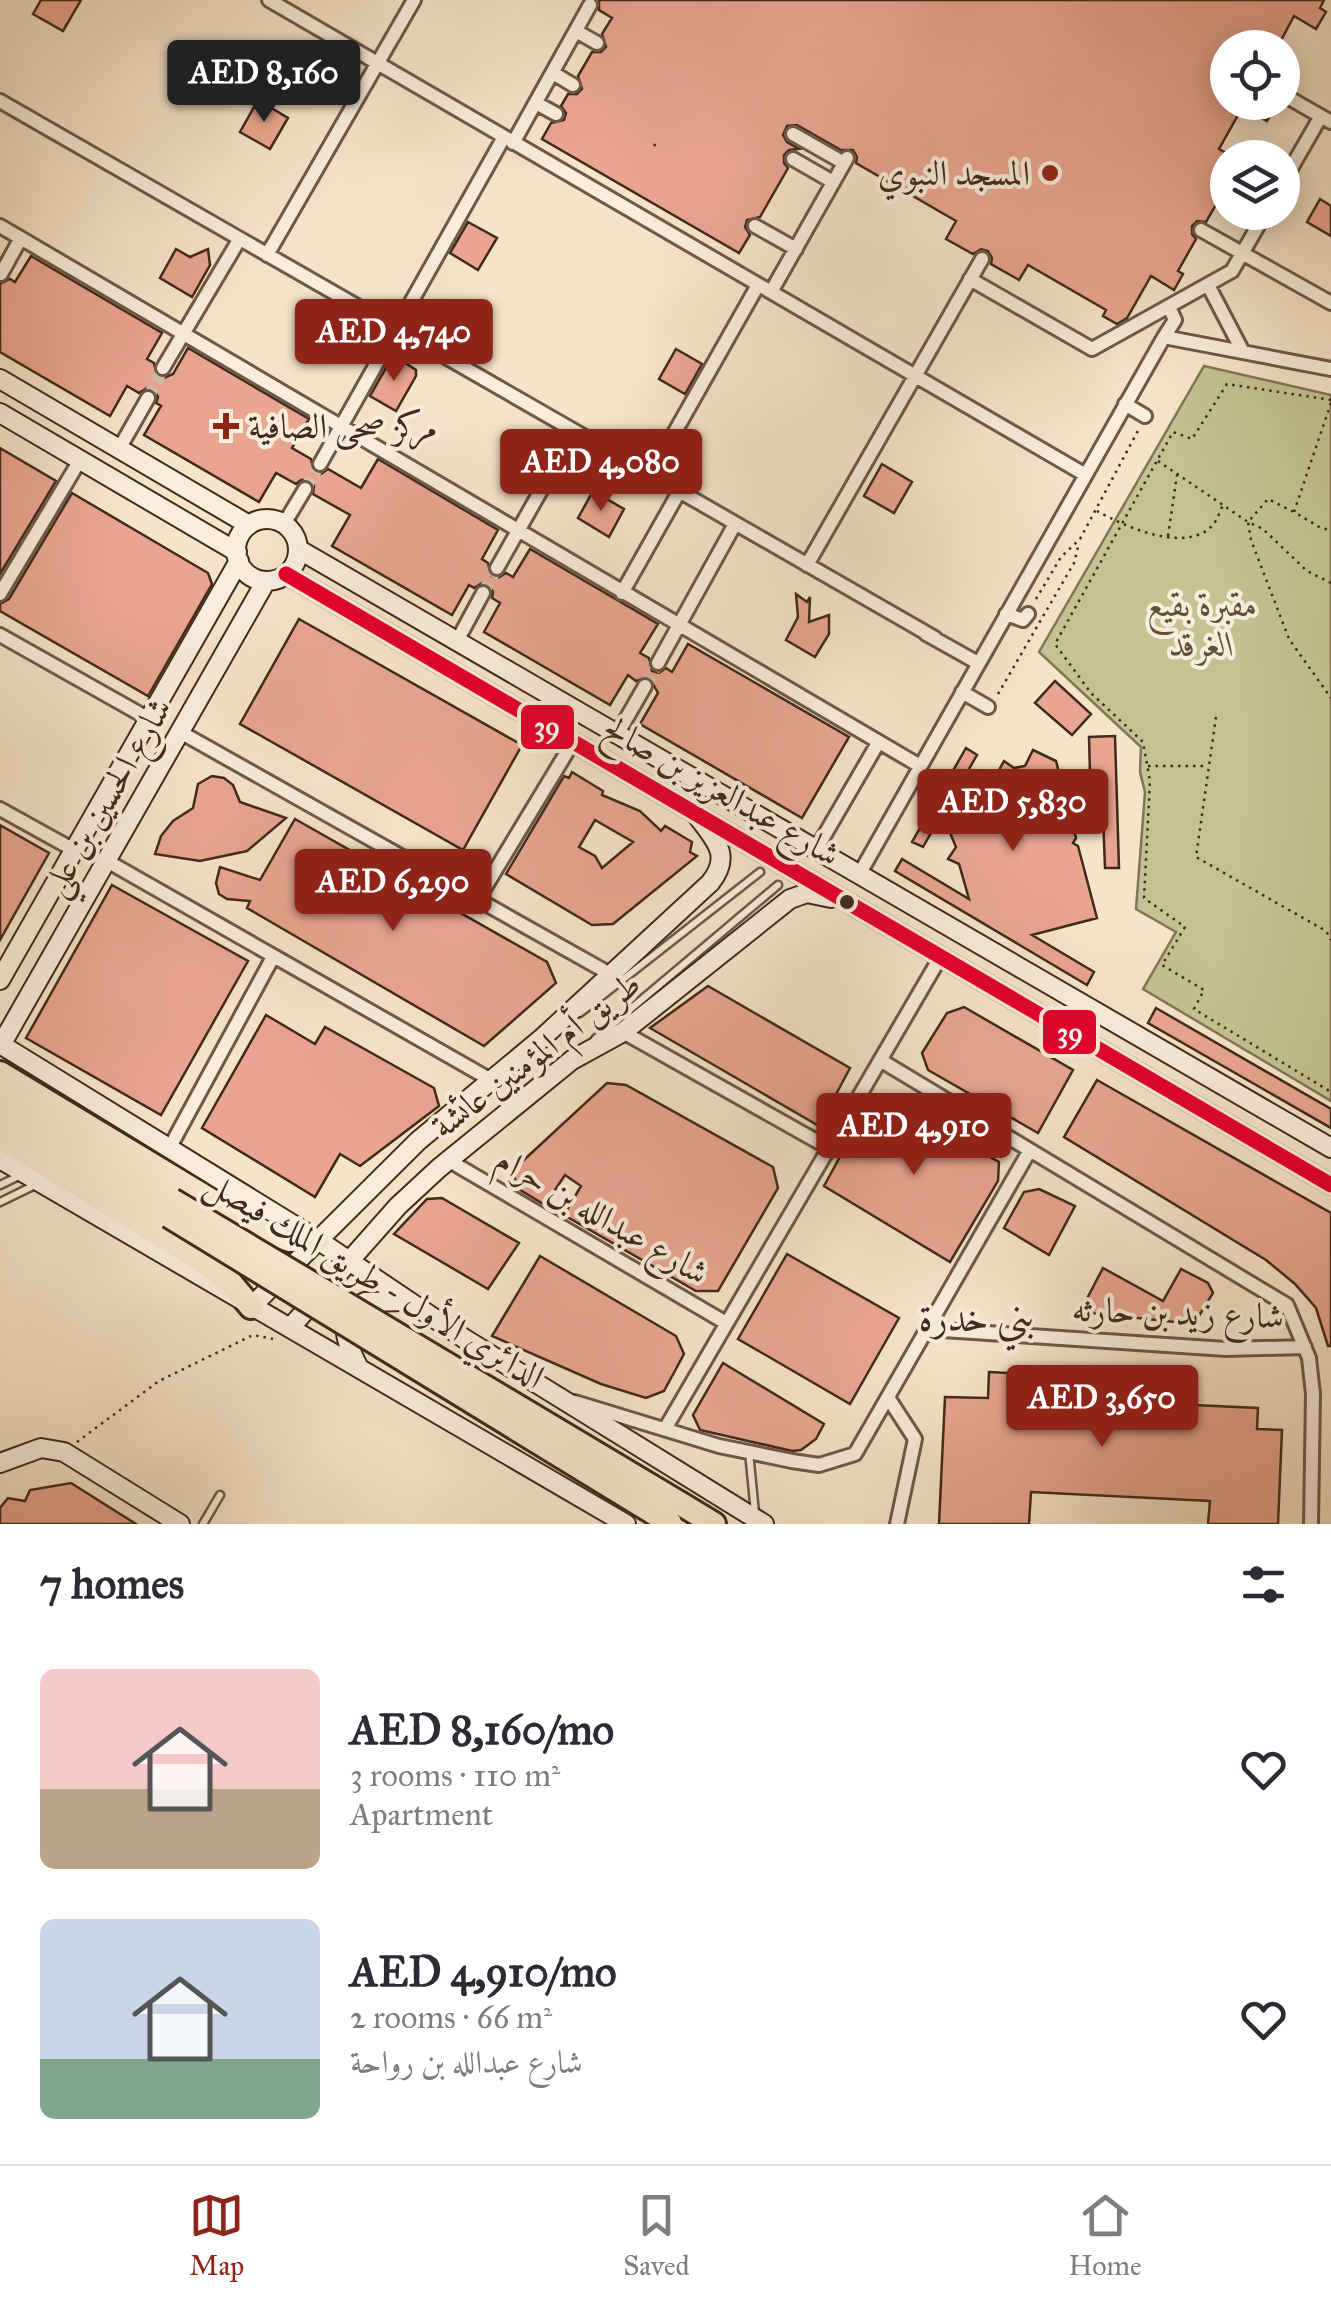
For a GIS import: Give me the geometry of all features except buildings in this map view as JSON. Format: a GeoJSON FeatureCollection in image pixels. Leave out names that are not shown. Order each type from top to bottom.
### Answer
{"type":"FeatureCollection","features":[{"type":"Feature","properties":{"kind":"highway"},"geometry":{"type":"LineString","coordinates":[[0,1073],[262,1231],[290,1240],[318,1240]]}},
{"type":"Feature","properties":{"kind":"highway","name":"الدائري الأول - طريق الملك فيصل"},"geometry":{"type":"LineString","coordinates":[[0,1094],[674,1517]]}},
{"type":"Feature","properties":{"kind":"highway","name":"الدائري الأول - طريق الملك فيصل"},"geometry":{"type":"LineString","coordinates":[[0,1117],[674,1517],[714,1524]]}},
{"type":"Feature","properties":{"kind":"highway"},"geometry":{"type":"LineString","coordinates":[[0,1137],[217,1272],[232,1283],[251,1308]]}},
{"type":"Feature","properties":{"kind":"main road"},"geometry":{"type":"LineString","coordinates":[[0,379],[249,525]]}},
{"type":"Feature","properties":{"kind":"main road"},"geometry":{"type":"LineString","coordinates":[[0,414],[238,556],[252,577],[266,581],[286,574],[297,559],[298,550],[284,524],[266,519],[242,532],[238,556]]}},
{"type":"Feature","properties":{"kind":"main road","name":"شارع عبدالعزيز بن صالح"},"geometry":{"type":"LineString","coordinates":[[298,550],[1331,1148]]}},
{"type":"Feature","properties":{"kind":"main road","name":"شارع الحسين بن علي"},"geometry":{"type":"LineString","coordinates":[[1,977],[238,556]]}},
{"type":"Feature","properties":{"kind":"main road","name":"شارع عبدالعزيز بن صالح"},"geometry":{"type":"LineString","coordinates":[[286,574],[1331,1185]]}},
{"type":"Feature","properties":{"kind":"main road","name":"شارع الحسين بن علي"},"geometry":{"type":"LineString","coordinates":[[1,1044],[266,581]]}},
{"type":"Feature","properties":{"kind":"main road","name":"طريق أم المؤمنين عائشة"},"geometry":{"type":"LineString","coordinates":[[251,1308],[418,1141],[542,1039],[721,869],[722,855],[695,812]]}},
{"type":"Feature","properties":{"kind":"main road","name":"طريق أم المؤمنين عائشة"},"geometry":{"type":"LineString","coordinates":[[290,1328],[398,1206],[448,1160],[572,1060],[624,1032],[790,899],[807,893],[855,906]]}},
{"type":"Feature","properties":{"kind":"main road"},"geometry":{"type":"LineString","coordinates":[[894,929],[910,902]]}},
{"type":"Feature","properties":{"kind":"main road"},"geometry":{"type":"LineString","coordinates":[[1014,998],[1029,972]]}},
{"type":"Feature","properties":{"kind":"main road"},"geometry":{"type":"LineString","coordinates":[[1,1044],[318,1240],[406,1302],[554,1396],[760,1522]]}},
{"type":"Feature","properties":{"kind":"main road"},"geometry":{"type":"LineString","coordinates":[[0,1159],[625,1524]]}},
{"type":"Feature","properties":{"kind":"main road"},"geometry":{"type":"LineString","coordinates":[[359,1368],[344,1330],[348,1316],[365,1302],[406,1302]]}},
{"type":"Feature","properties":{"kind":"main road"},"geometry":{"type":"LineString","coordinates":[[0,1463],[41,1448],[64,1452],[153,1516],[180,1524]]}},
{"type":"Feature","properties":{"kind":"street"},"geometry":{"type":"LineString","coordinates":[[268,0],[1084,474]]}},
{"type":"Feature","properties":{"kind":"street"},"geometry":{"type":"LineString","coordinates":[[266,255],[414,0]]}},
{"type":"Feature","properties":{"kind":"street"},"geometry":{"type":"LineString","coordinates":[[320,464],[590,5]]}},
{"type":"Feature","properties":{"kind":"street"},"geometry":{"type":"LineString","coordinates":[[576,32],[597,43]]}},
{"type":"Feature","properties":{"kind":"street"},"geometry":{"type":"LineString","coordinates":[[553,73],[574,85]]}},
{"type":"Feature","properties":{"kind":"street"},"geometry":{"type":"LineString","coordinates":[[0,102],[978,663]]}},
{"type":"Feature","properties":{"kind":"street"},"geometry":{"type":"LineString","coordinates":[[536,102],[556,114]]}},
{"type":"Feature","properties":{"kind":"street"},"geometry":{"type":"LineString","coordinates":[[1300,104],[1326,119],[1300,157]]}},
{"type":"Feature","properties":{"kind":"street"},"geometry":{"type":"LineString","coordinates":[[771,292],[846,161],[793,134]]}},
{"type":"Feature","properties":{"kind":"street"},"geometry":{"type":"LineString","coordinates":[[793,159],[833,182]]}},
{"type":"Feature","properties":{"kind":"street"},"geometry":{"type":"LineString","coordinates":[[0,226],[920,766]]}},
{"type":"Feature","properties":{"kind":"street"},"geometry":{"type":"LineString","coordinates":[[755,226],[796,249]]}},
{"type":"Feature","properties":{"kind":"street"},"geometry":{"type":"LineString","coordinates":[[1202,230],[1331,303]]}},
{"type":"Feature","properties":{"kind":"street"},"geometry":{"type":"LineString","coordinates":[[970,279],[1092,349],[1232,272],[1256,230]]}},
{"type":"Feature","properties":{"kind":"street"},"geometry":{"type":"LineString","coordinates":[[1,274],[20,238]]}},
{"type":"Feature","properties":{"kind":"street"},"geometry":{"type":"LineString","coordinates":[[163,368],[239,240]]}},
{"type":"Feature","properties":{"kind":"street"},"geometry":{"type":"LineString","coordinates":[[806,565],[982,259]]}},
{"type":"Feature","properties":{"kind":"street"},"geometry":{"type":"LineString","coordinates":[[650,476],[758,284]]}},
{"type":"Feature","properties":{"kind":"street"},"geometry":{"type":"LineString","coordinates":[[1208,284],[1243,352]]}},
{"type":"Feature","properties":{"kind":"street"},"geometry":{"type":"LineString","coordinates":[[860,873],[1175,320],[1168,307]]}},
{"type":"Feature","properties":{"kind":"street"},"geometry":{"type":"LineString","coordinates":[[1164,337],[1331,369]]}},
{"type":"Feature","properties":{"kind":"street"},"geometry":{"type":"LineString","coordinates":[[119,449],[148,398]]}},
{"type":"Feature","properties":{"kind":"street"},"geometry":{"type":"LineString","coordinates":[[1125,404],[1145,416]]}},
{"type":"Feature","properties":{"kind":"street"},"geometry":{"type":"LineString","coordinates":[[497,568],[574,432]]}},
{"type":"Feature","properties":{"kind":"street"},"geometry":{"type":"LineString","coordinates":[[0,594],[80,460]]}},
{"type":"Feature","properties":{"kind":"street"},"geometry":{"type":"LineString","coordinates":[[284,524],[305,490]]}},
{"type":"Feature","properties":{"kind":"street"},"geometry":{"type":"LineString","coordinates":[[622,593],[679,492]]}},
{"type":"Feature","properties":{"kind":"street"},"geometry":{"type":"LineString","coordinates":[[658,663],[736,524]]}},
{"type":"Feature","properties":{"kind":"street"},"geometry":{"type":"LineString","coordinates":[[457,641],[483,593]]}},
{"type":"Feature","properties":{"kind":"street"},"geometry":{"type":"LineString","coordinates":[[1006,614],[1023,620],[1028,614]]}},
{"type":"Feature","properties":{"kind":"street"},"geometry":{"type":"LineString","coordinates":[[0,635],[150,718]]}},
{"type":"Feature","properties":{"kind":"street"},"geometry":{"type":"LineString","coordinates":[[618,733],[645,686]]}},
{"type":"Feature","properties":{"kind":"street"},"geometry":{"type":"LineString","coordinates":[[962,692],[988,707]]}},
{"type":"Feature","properties":{"kind":"street"},"geometry":{"type":"LineString","coordinates":[[182,733],[610,974]]}},
{"type":"Feature","properties":{"kind":"street"},"geometry":{"type":"LineString","coordinates":[[478,899],[574,742]]}},
{"type":"Feature","properties":{"kind":"street"},"geometry":{"type":"LineString","coordinates":[[817,848],[878,743]]}},
{"type":"Feature","properties":{"kind":"street"},"geometry":{"type":"LineString","coordinates":[[0,809],[74,850]]}},
{"type":"Feature","properties":{"kind":"street"},"geometry":{"type":"LineString","coordinates":[[108,861],[491,1080]]}},
{"type":"Feature","properties":{"kind":"street"},"geometry":{"type":"LineString","coordinates":[[665,1429],[941,956]]}},
{"type":"Feature","properties":{"kind":"street"},"geometry":{"type":"LineString","coordinates":[[170,1147],[274,957]]}},
{"type":"Feature","properties":{"kind":"street"},"geometry":{"type":"LineString","coordinates":[[624,1032],[829,1148]]}},
{"type":"Feature","properties":{"kind":"street"},"geometry":{"type":"LineString","coordinates":[[880,1060],[1287,1305],[1305,1347],[1313,1394],[1311,1524]]}},
{"type":"Feature","properties":{"kind":"street"},"geometry":{"type":"LineString","coordinates":[[554,1396],[749,1452],[820,1465],[854,1454],[1030,1150]]}},
{"type":"Feature","properties":{"kind":"street","name":"شارع عبدالله بن حرام"},"geometry":{"type":"LineString","coordinates":[[448,1160],[726,1324]]}},
{"type":"Feature","properties":{"kind":"street","name":"شارع زيد بن حارثه"},"geometry":{"type":"LineString","coordinates":[[928,1330],[1226,1349],[1305,1347]]}},
{"type":"Feature","properties":{"kind":"street"},"geometry":{"type":"LineString","coordinates":[[889,1399],[914,1438],[896,1524]]}},
{"type":"Feature","properties":{"kind":"lane"},"geometry":{"type":"LineString","coordinates":[[542,1039],[603,998],[760,872]]}},
{"type":"Feature","properties":{"kind":"lane"},"geometry":{"type":"LineString","coordinates":[[572,1060],[778,885]]}},
{"type":"Feature","properties":{"kind":"lane"},"geometry":{"type":"LineString","coordinates":[[0,1185],[30,1179]]}},
{"type":"Feature","properties":{"kind":"lane"},"geometry":{"type":"LineString","coordinates":[[0,1202],[30,1179]]}},
{"type":"Feature","properties":{"kind":"lane"},"geometry":{"type":"LineString","coordinates":[[749,1452],[760,1522]]}},
{"type":"Feature","properties":{"kind":"lane"},"geometry":{"type":"LineString","coordinates":[[203,1524],[220,1496]]}},
{"type":"Feature","properties":{"kind":"path"},"geometry":{"type":"LineString","coordinates":[[654,146],[657,140]]}},
{"type":"Feature","properties":{"kind":"path"},"geometry":{"type":"LineString","coordinates":[[1294,512],[1331,402],[1228,384],[1192,439],[1173,432],[1055,644],[1090,693],[1144,742],[1150,781],[1144,898],[1185,928],[1162,965],[1204,990],[1194,1009],[1331,1092]]}},
{"type":"Feature","properties":{"kind":"path"},"geometry":{"type":"LineString","coordinates":[[1006,685],[1074,564],[1080,539],[1145,416]]}},
{"type":"Feature","properties":{"kind":"path"},"geometry":{"type":"LineString","coordinates":[[1156,460],[1264,529],[1307,571],[1331,583]]}},
{"type":"Feature","properties":{"kind":"path"},"geometry":{"type":"LineString","coordinates":[[1168,536],[1178,474]]}},
{"type":"Feature","properties":{"kind":"path"},"geometry":{"type":"LineString","coordinates":[[1248,522],[1268,499],[1331,530]]}},
{"type":"Feature","properties":{"kind":"path"},"geometry":{"type":"LineString","coordinates":[[1096,510],[1123,526],[1168,536],[1196,535],[1211,528],[1224,504]]}},
{"type":"Feature","properties":{"kind":"path"},"geometry":{"type":"LineString","coordinates":[[1248,522],[1251,540],[1289,639],[1331,698]]}},
{"type":"Feature","properties":{"kind":"path"},"geometry":{"type":"LineString","coordinates":[[1028,614],[1061,557],[1080,539]]}},
{"type":"Feature","properties":{"kind":"path"},"geometry":{"type":"LineString","coordinates":[[1216,717],[1196,856],[1326,931],[1331,940]]}},
{"type":"Feature","properties":{"kind":"path"},"geometry":{"type":"LineString","coordinates":[[1147,766],[1208,766]]}},
{"type":"Feature","properties":{"kind":"path"},"geometry":{"type":"LineString","coordinates":[[64,1452],[159,1381],[253,1336],[274,1340]]}},
{"type":"Feature","properties":{"kind":"green space","name":"مقبرة بقيع الغرقد"},"geometry":{"type":"Polygon","coordinates":[[[1204,366],[1331,395],[1331,1101],[1143,989],[1176,932],[1136,909],[1145,792],[1140,772],[1141,747],[1039,652],[1204,366]]]}},
{"type":"Feature","properties":{"kind":"tunnel"},"geometry":{"type":"LineString","coordinates":[[148,398],[163,368]]}},
{"type":"Feature","properties":{"kind":"tunnel"},"geometry":{"type":"LineString","coordinates":[[305,489],[320,464]]}},
{"type":"Feature","properties":{"kind":"tunnel"},"geometry":{"type":"LineString","coordinates":[[483,593],[497,568]]}},
{"type":"Feature","properties":{"kind":"tunnel"},"geometry":{"type":"LineString","coordinates":[[645,686],[658,663]]}},
{"type":"Feature","properties":{"kind":"transit line","name":"39"},"geometry":{"type":"LineString","coordinates":[[286,574],[1331,1185]]}},
{"type":"Feature","properties":{"kind":"place","name":"المسجد النبوي"},"geometry":{"type":"Point","coordinates":[1050,173]}},
{"type":"Feature","properties":{"kind":"place","name":"مركز صحى الصافية"},"geometry":{"type":"Point","coordinates":[226,426]}},
{"type":"Feature","properties":{"kind":"district","name":"بني خدرة"},"geometry":{"type":"Point","coordinates":[977,1318]}}]}
